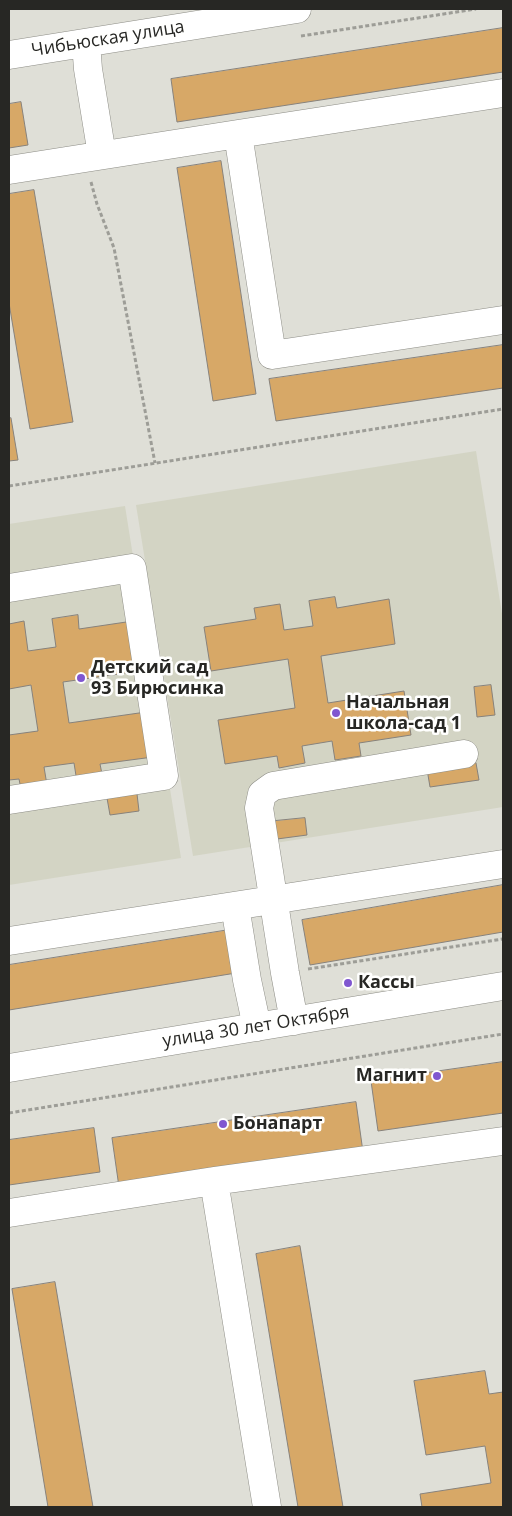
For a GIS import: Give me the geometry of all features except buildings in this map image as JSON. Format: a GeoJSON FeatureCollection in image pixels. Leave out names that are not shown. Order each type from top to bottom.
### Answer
{"type":"FeatureCollection","features":[{"type":"Feature","properties":{"kind":"street","name":"Чибьюская улица"},"geometry":{"type":"LineString","coordinates":[[9,55],[297,9]]}},
{"type":"Feature","properties":{"kind":"street"},"geometry":{"type":"LineString","coordinates":[[86,43],[88,69],[102,155]]}},
{"type":"Feature","properties":{"kind":"street"},"geometry":{"type":"LineString","coordinates":[[9,170],[503,93]]}},
{"type":"Feature","properties":{"kind":"street"},"geometry":{"type":"LineString","coordinates":[[238,134],[272,355],[503,320]]}},
{"type":"Feature","properties":{"kind":"street"},"geometry":{"type":"LineString","coordinates":[[9,588],[132,568],[164,776],[9,800]]}},
{"type":"Feature","properties":{"kind":"street"},"geometry":{"type":"LineString","coordinates":[[294,1021],[259,808],[262,794],[273,786],[464,754]]}},
{"type":"Feature","properties":{"kind":"street"},"geometry":{"type":"LineString","coordinates":[[9,941],[503,864]]}},
{"type":"Feature","properties":{"kind":"street"},"geometry":{"type":"LineString","coordinates":[[235,906],[257,1027]]}},
{"type":"Feature","properties":{"kind":"street","name":"улица 30 лет Октября"},"geometry":{"type":"LineString","coordinates":[[9,1068],[503,986]]}},
{"type":"Feature","properties":{"kind":"street"},"geometry":{"type":"LineString","coordinates":[[9,1212],[214,1181],[503,1141]]}},
{"type":"Feature","properties":{"kind":"street"},"geometry":{"type":"LineString","coordinates":[[214,1181],[267,1507]]}},
{"type":"Feature","properties":{"kind":"path"},"geometry":{"type":"LineString","coordinates":[[102,155],[91,170],[90,179],[97,204],[114,248],[155,463]]}},
{"type":"Feature","properties":{"kind":"path"},"geometry":{"type":"LineString","coordinates":[[9,486],[503,409]]}},
{"type":"Feature","properties":{"kind":"path"},"geometry":{"type":"LineString","coordinates":[[9,1113],[503,1034]]}},
{"type":"Feature","properties":{"kind":"shaded area","name":"Начальная школа-сад 1"},"geometry":{"type":"Polygon","coordinates":[[[476,451],[503,620],[503,807],[193,856],[136,505],[476,451]]]}},
{"type":"Feature","properties":{"kind":"shaded area","name":"Детский сад 93 Бирюсинка"},"geometry":{"type":"Polygon","coordinates":[[[125,506],[181,858],[9,885],[9,524],[125,506]]]}},
{"type":"Feature","properties":{"kind":"place","name":"Детский сад 93 Бирюсинка"},"geometry":{"type":"Point","coordinates":[81,678]}},
{"type":"Feature","properties":{"kind":"place","name":"Начальная школа-сад 1"},"geometry":{"type":"Point","coordinates":[336,713]}},
{"type":"Feature","properties":{"kind":"place","name":"Кассы"},"geometry":{"type":"Point","coordinates":[348,983]}},
{"type":"Feature","properties":{"kind":"place","name":"Магнит"},"geometry":{"type":"Point","coordinates":[437,1076]}},
{"type":"Feature","properties":{"kind":"place","name":"Бонапарт"},"geometry":{"type":"Point","coordinates":[223,1124]}}]}
